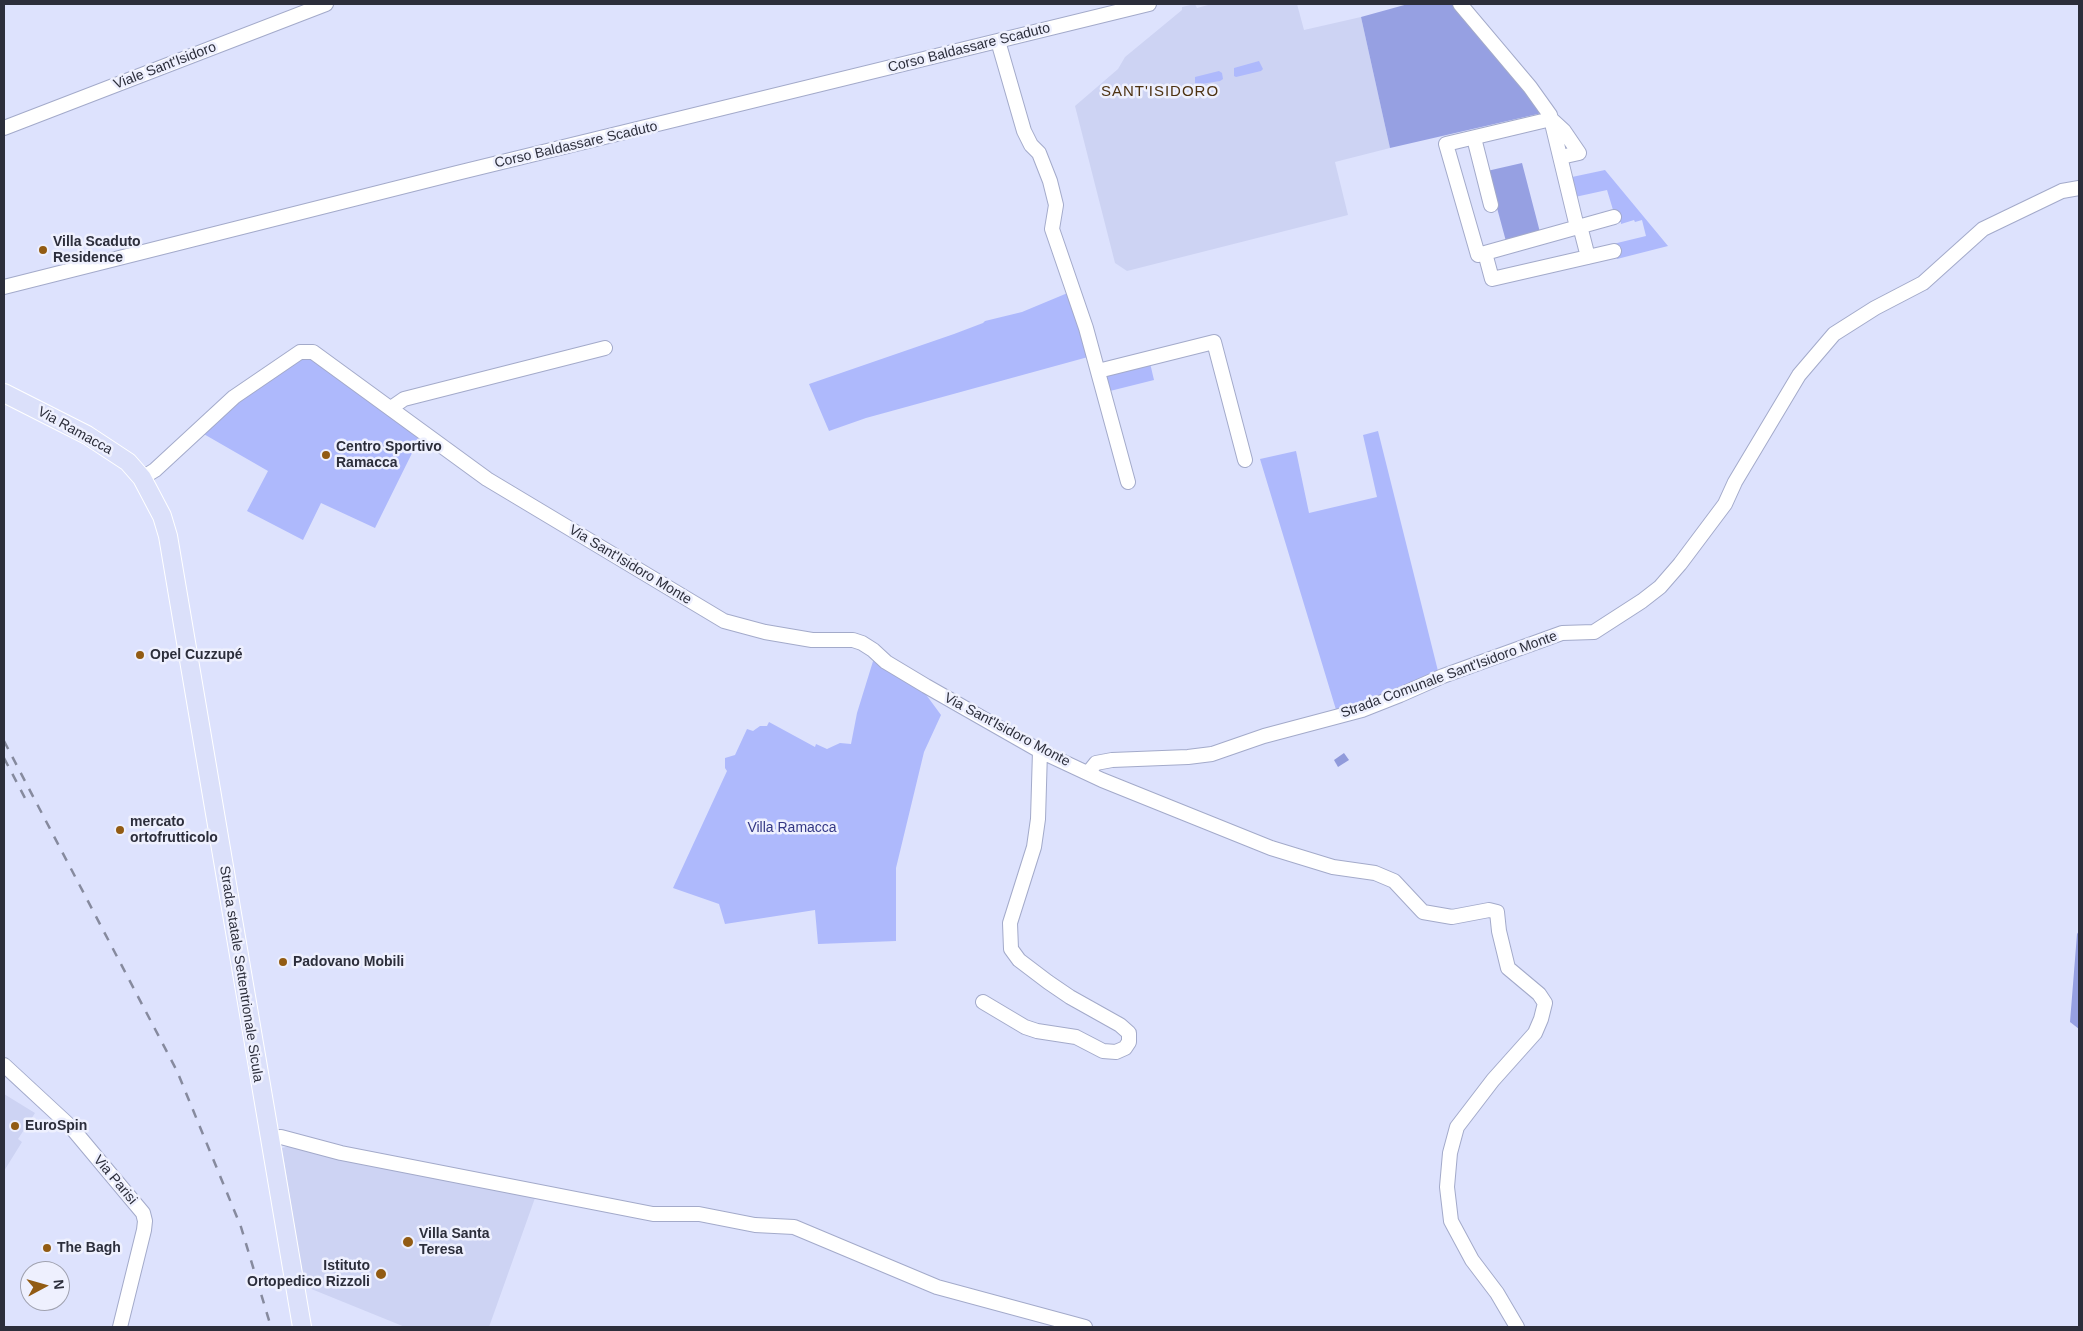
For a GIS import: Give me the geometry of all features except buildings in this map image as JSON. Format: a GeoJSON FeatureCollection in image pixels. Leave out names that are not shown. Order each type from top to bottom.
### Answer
{"type":"FeatureCollection","features":[{"type":"Feature","properties":{"kind":"main road","name":"Via Ramacca"},"geometry":{"type":"LineString","coordinates":[[4,393],[87,435],[128,462],[142,478]]}},
{"type":"Feature","properties":{"kind":"main road","name":"Strada statale Settentrionale Sicula"},"geometry":{"type":"LineString","coordinates":[[142,478],[162,516],[168,536],[302,1327]]}},
{"type":"Feature","properties":{"kind":"street","name":"Viale Sant'Isidoro"},"geometry":{"type":"LineString","coordinates":[[4,128],[326,4]]}},
{"type":"Feature","properties":{"kind":"street","name":"Corso Baldassare Scaduto"},"geometry":{"type":"LineString","coordinates":[[4,287],[457,173],[1149,4]]}},
{"type":"Feature","properties":{"kind":"street"},"geometry":{"type":"LineString","coordinates":[[1460,4],[1530,87],[1551,119],[1578,226],[1588,257]]}},
{"type":"Feature","properties":{"kind":"street"},"geometry":{"type":"LineString","coordinates":[[998,41],[1024,131],[1031,145],[1038,153],[1050,181],[1056,205],[1052,229],[1086,328],[1128,482]]}},
{"type":"Feature","properties":{"kind":"street"},"geometry":{"type":"LineString","coordinates":[[1551,119],[1446,144],[1478,255],[1614,216]]}},
{"type":"Feature","properties":{"kind":"street"},"geometry":{"type":"LineString","coordinates":[[1474,138],[1491,205]]}},
{"type":"Feature","properties":{"kind":"street","name":"Strada Comunale Sant'Isidoro Monte"},"geometry":{"type":"LineString","coordinates":[[1088,773],[1096,763],[1112,760],[1188,757],[1212,754],[1264,736],[1362,710],[1443,676],[1562,633],[1594,632],[1660,587],[1680,564],[1725,504],[1735,482],[1798,375],[1834,334],[1875,308],[1923,283],[1983,229],[2062,191],[2079,188]]}},
{"type":"Feature","properties":{"kind":"street"},"geometry":{"type":"LineString","coordinates":[[1485,253],[1492,279],[1614,251]]}},
{"type":"Feature","properties":{"kind":"street"},"geometry":{"type":"LineString","coordinates":[[1098,371],[1214,342],[1245,460]]}},
{"type":"Feature","properties":{"kind":"street"},"geometry":{"type":"LineString","coordinates":[[391,408],[404,398],[605,348]]}},
{"type":"Feature","properties":{"kind":"street","name":"Via Sant'Isidoro Monte"},"geometry":{"type":"LineString","coordinates":[[142,478],[155,470],[234,397],[300,352],[305,351],[319,355],[487,479],[724,621],[765,632],[812,640],[853,640],[862,643],[886,662],[926,686],[1040,751],[1088,773],[1271,848],[1333,867],[1375,873],[1394,881],[1423,912],[1452,917],[1489,910],[1498,912],[1499,931],[1508,968],[1539,994],[1545,1003],[1535,1033],[1493,1080],[1457,1127],[1450,1153],[1447,1187],[1451,1221],[1472,1260],[1497,1293],[1517,1327]]}},
{"type":"Feature","properties":{"kind":"street"},"geometry":{"type":"LineString","coordinates":[[983,1002],[1025,1027],[1036,1031],[1076,1037],[1103,1051],[1116,1052],[1125,1048],[1129,1042],[1129,1033],[1120,1025],[1056,987],[1019,960],[1011,949],[1010,923],[1034,847],[1037,828],[1040,751]]}},
{"type":"Feature","properties":{"kind":"street","name":"Via Parisi"},"geometry":{"type":"LineString","coordinates":[[4,1064],[71,1127],[142,1213],[145,1221],[144,1230],[120,1327]]}},
{"type":"Feature","properties":{"kind":"street"},"geometry":{"type":"LineString","coordinates":[[269,1139],[281,1137],[341,1153],[653,1214],[700,1214],[755,1225],[794,1227],[937,1287],[1085,1327]]}},
{"type":"Feature","properties":{"kind":"shaded area"},"geometry":{"type":"Polygon","coordinates":[[[1195,4],[1197,8],[1212,4],[1297,4],[1304,30],[1361,17],[1390,148],[1335,162],[1348,215],[1127,271],[1115,263],[1075,106],[1118,69],[1125,57],[1182,10],[1182,7],[1195,4]]]}},
{"type":"Feature","properties":{"kind":"shaded area"},"geometry":{"type":"Polygon","coordinates":[[[1408,4],[1453,4],[1542,113],[1390,148],[1361,17],[1408,4]]]}},
{"type":"Feature","properties":{"kind":"shaded area"},"geometry":{"type":"Polygon","coordinates":[[[1522,163],[1541,236],[1507,245],[1487,171],[1522,163]]]}},
{"type":"Feature","properties":{"kind":"shaded area"},"geometry":{"type":"Polygon","coordinates":[[[1344,753],[1349,760],[1338,767],[1334,760],[1344,753]]]}},
{"type":"Feature","properties":{"kind":"shaded area"},"geometry":{"type":"Polygon","coordinates":[[[2079,931],[2079,1029],[2070,1022],[2077,934],[2079,931]]]}},
{"type":"Feature","properties":{"kind":"shaded area","name":"EuroSpin"},"geometry":{"type":"Polygon","coordinates":[[[4,1094],[35,1113],[18,1139],[22,1142],[4,1171],[4,1094]]]}},
{"type":"Feature","properties":{"kind":"shaded area","name":"Villa Santa Teresa"},"geometry":{"type":"Polygon","coordinates":[[[293,1145],[535,1198],[489,1327],[405,1327],[304,1286],[282,1148],[293,1145]]]}},
{"type":"Feature","properties":{"kind":"green space"},"geometry":{"type":"Polygon","coordinates":[[[1259,61],[1263,69],[1261,71],[1234,76],[1234,68],[1259,61]]]}},
{"type":"Feature","properties":{"kind":"green space"},"geometry":{"type":"Polygon","coordinates":[[[1219,71],[1222,73],[1223,79],[1220,81],[1195,85],[1195,77],[1219,71]]]}},
{"type":"Feature","properties":{"kind":"green space"},"geometry":{"type":"Polygon","coordinates":[[[1605,170],[1668,246],[1617,259],[1613,244],[1646,236],[1642,220],[1617,223],[1607,190],[1575,197],[1572,177],[1605,170]]]}},
{"type":"Feature","properties":{"kind":"green space"},"geometry":{"type":"Polygon","coordinates":[[[1070,292],[1088,357],[866,418],[829,431],[809,384],[954,334],[985,321],[1022,312],[1070,292]]]}},
{"type":"Feature","properties":{"kind":"green space","name":"Centro Sportivo Ramacca"},"geometry":{"type":"Polygon","coordinates":[[[307,355],[313,356],[419,439],[375,528],[321,503],[303,540],[247,511],[268,471],[202,433],[241,398],[307,355]]]}},
{"type":"Feature","properties":{"kind":"green space"},"geometry":{"type":"Polygon","coordinates":[[[1150,363],[1154,380],[1110,391],[1106,375],[1150,363]]]}},
{"type":"Feature","properties":{"kind":"green space"},"geometry":{"type":"Polygon","coordinates":[[[1378,431],[1439,675],[1337,713],[1260,459],[1296,451],[1309,513],[1377,497],[1363,435],[1378,431]]]}},
{"type":"Feature","properties":{"kind":"green space","name":"Villa Ramacca"},"geometry":{"type":"Polygon","coordinates":[[[874,658],[919,685],[941,715],[924,752],[896,868],[896,941],[818,944],[815,910],[725,924],[719,904],[673,888],[727,771],[725,768],[725,758],[735,755],[747,729],[753,731],[760,726],[767,726],[769,722],[815,747],[816,744],[827,749],[840,743],[851,744],[857,713],[874,658]]]}},
{"type":"Feature","properties":{"kind":"railway"},"geometry":{"type":"LineString","coordinates":[[4,741],[177,1071],[241,1227],[271,1327]]}},
{"type":"Feature","properties":{"kind":"railway"},"geometry":{"type":"LineString","coordinates":[[4,758],[26,800]]}},
{"type":"Feature","properties":{"kind":"place","name":"Villa Scaduto Residence"},"geometry":{"type":"Point","coordinates":[43,250]}},
{"type":"Feature","properties":{"kind":"place","name":"Centro Sportivo Ramacca"},"geometry":{"type":"Point","coordinates":[326,455]}},
{"type":"Feature","properties":{"kind":"place","name":"Opel Cuzzupé"},"geometry":{"type":"Point","coordinates":[140,655]}},
{"type":"Feature","properties":{"kind":"place","name":"mercato ortofrutticolo"},"geometry":{"type":"Point","coordinates":[120,830]}},
{"type":"Feature","properties":{"kind":"place","name":"Padovano Mobili"},"geometry":{"type":"Point","coordinates":[283,962]}},
{"type":"Feature","properties":{"kind":"place","name":"EuroSpin"},"geometry":{"type":"Point","coordinates":[15,1126]}},
{"type":"Feature","properties":{"kind":"place","name":"Villa Santa Teresa"},"geometry":{"type":"Point","coordinates":[408,1242]}},
{"type":"Feature","properties":{"kind":"place","name":"The Bagh"},"geometry":{"type":"Point","coordinates":[47,1248]}},
{"type":"Feature","properties":{"kind":"place","name":"Istituto Ortopedico Rizzoli"},"geometry":{"type":"Point","coordinates":[381,1274]}},
{"type":"Feature","properties":{"kind":"district","name":"SANT'ISIDORO"},"geometry":{"type":"Point","coordinates":[1160,92]}}]}
